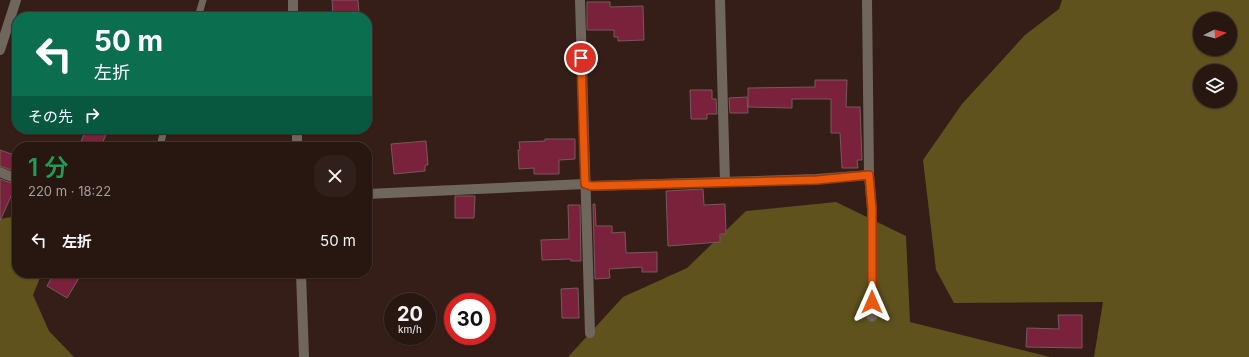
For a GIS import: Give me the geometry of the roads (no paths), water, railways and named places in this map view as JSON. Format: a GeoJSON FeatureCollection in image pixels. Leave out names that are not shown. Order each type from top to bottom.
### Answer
{"type":"FeatureCollection","features":[{"type":"Feature","properties":{"kind":"street"},"geometry":{"type":"LineString","coordinates":[[12,12],[16,0]]}},
{"type":"Feature","properties":{"kind":"street"},"geometry":{"type":"LineString","coordinates":[[293,0],[293,12]]}},
{"type":"Feature","properties":{"kind":"street"},"geometry":{"type":"LineString","coordinates":[[580,0],[590,333]]}},
{"type":"Feature","properties":{"kind":"street"},"geometry":{"type":"LineString","coordinates":[[720,0],[725,182]]}},
{"type":"Feature","properties":{"kind":"street"},"geometry":{"type":"LineString","coordinates":[[867,0],[869,175],[872,209],[872,317]]}},
{"type":"Feature","properties":{"kind":"street"},"geometry":{"type":"LineString","coordinates":[[0,50],[12,12]]}},
{"type":"Feature","properties":{"kind":"street"},"geometry":{"type":"LineString","coordinates":[[0,172],[12,177]]}},
{"type":"Feature","properties":{"kind":"street"},"geometry":{"type":"LineString","coordinates":[[372,194],[585,184],[591,186],[817,180],[869,175]]}},
{"type":"Feature","properties":{"kind":"street"},"geometry":{"type":"LineString","coordinates":[[301,278],[304,357]]}},
{"type":"Feature","properties":{"kind":"lane"},"geometry":{"type":"LineString","coordinates":[[199,12],[203,0]]}}]}
